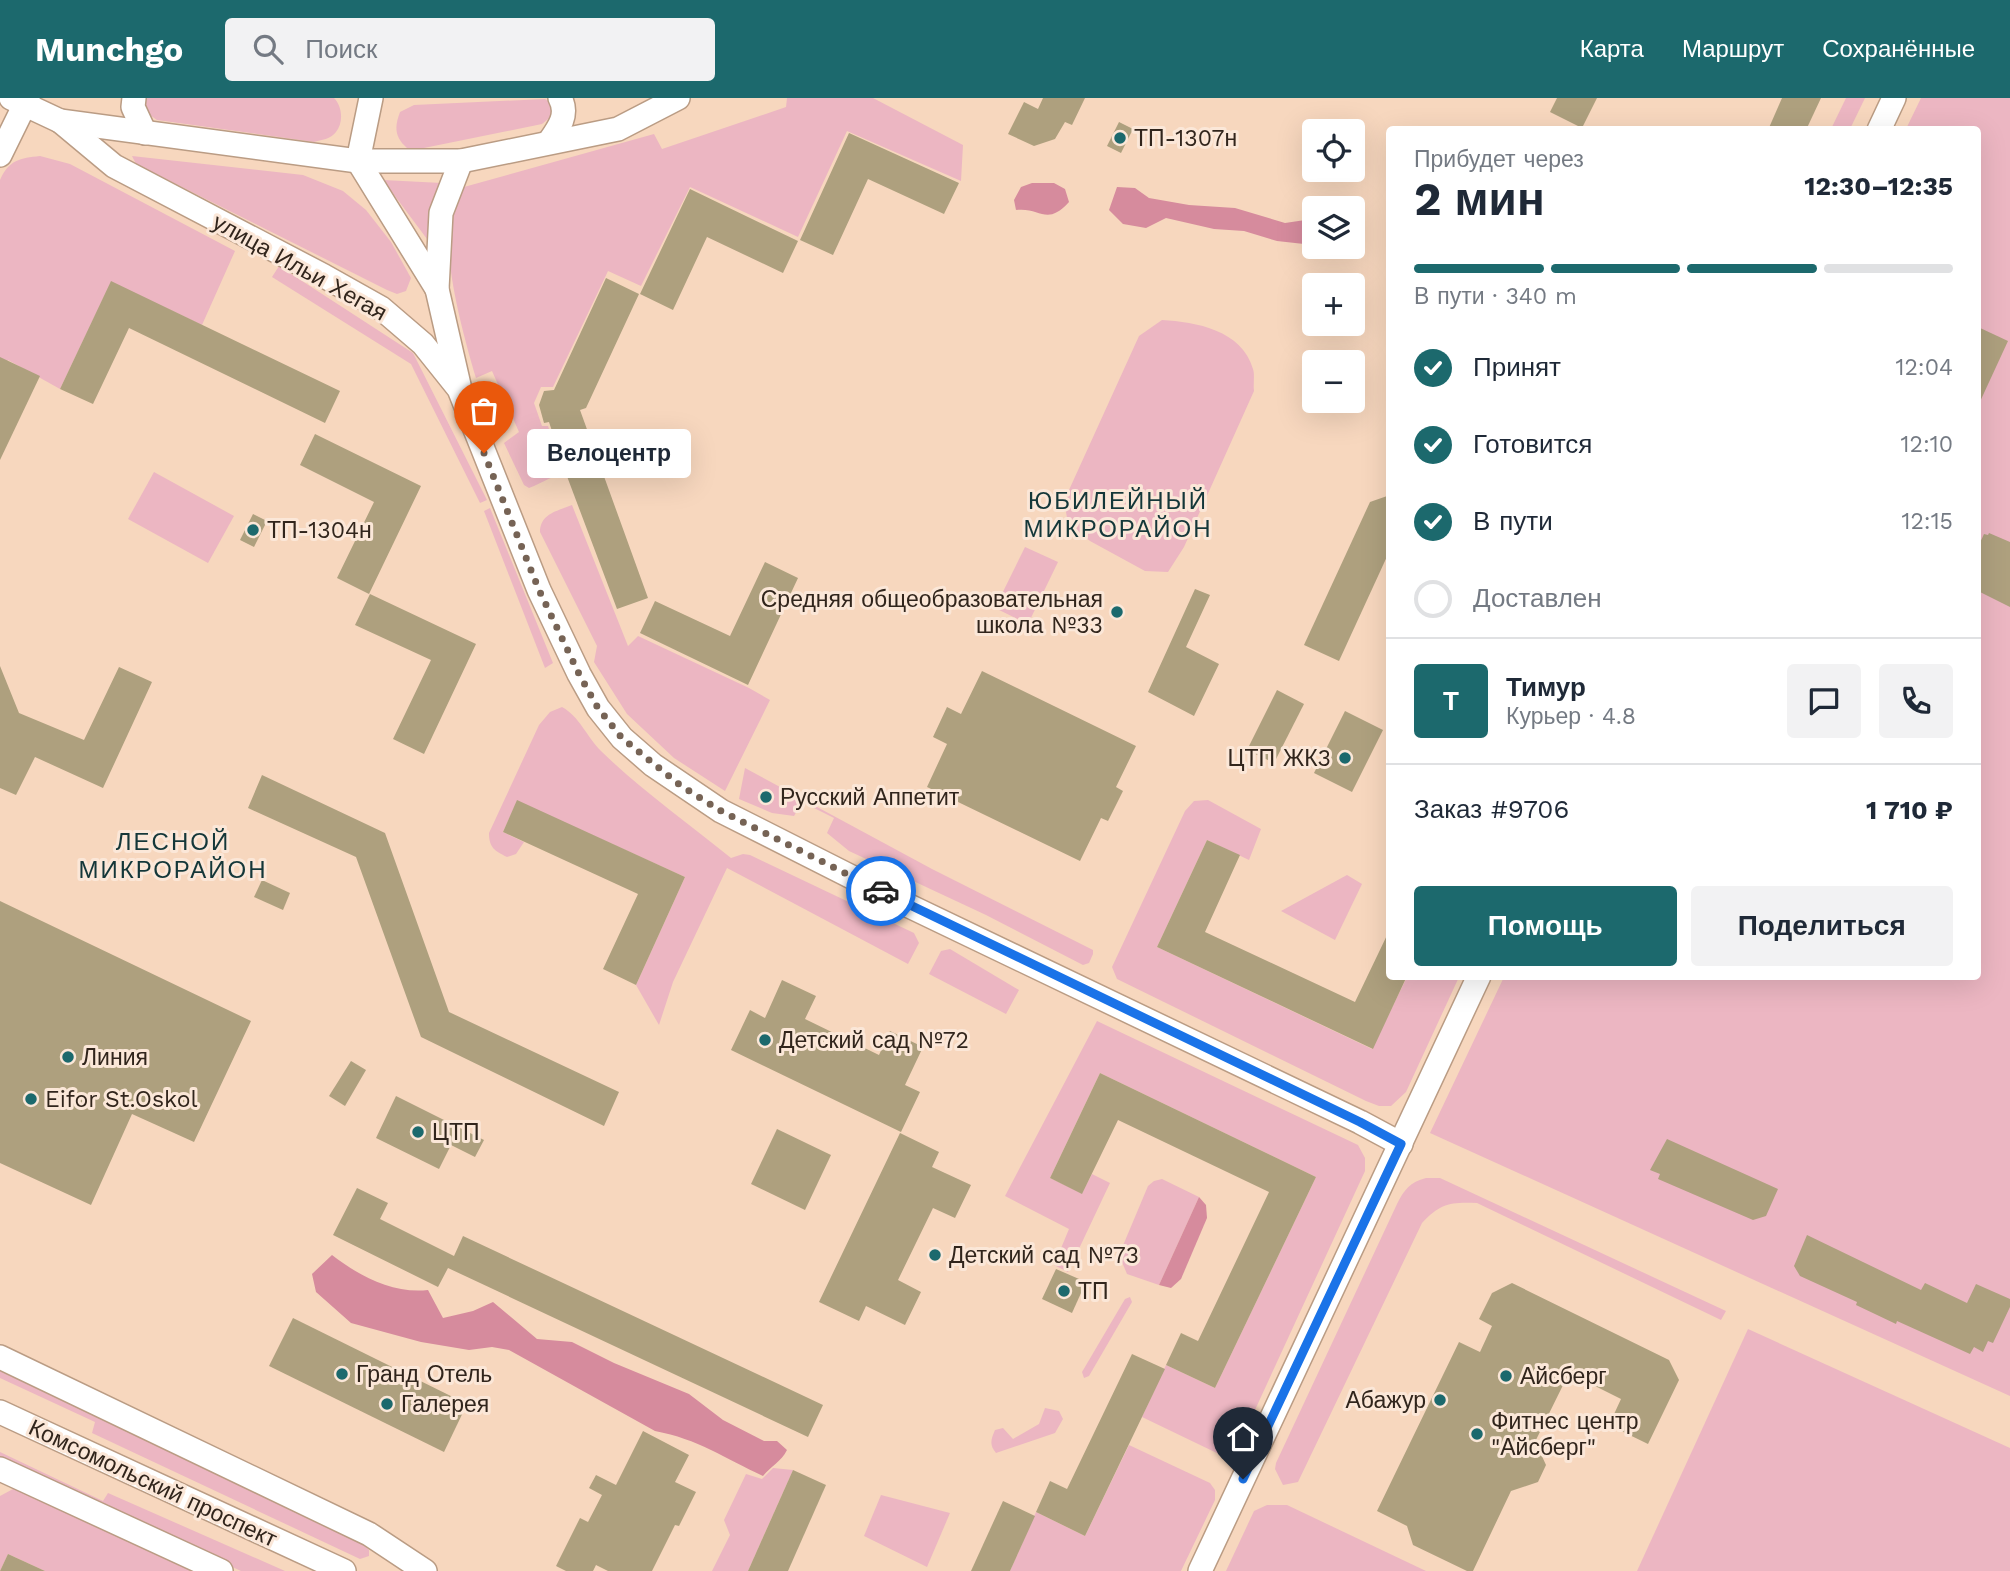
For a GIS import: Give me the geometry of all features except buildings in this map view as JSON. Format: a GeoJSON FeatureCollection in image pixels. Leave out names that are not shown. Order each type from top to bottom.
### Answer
{"type":"FeatureCollection","features":[{"type":"Feature","properties":{"kind":"main road"},"geometry":{"type":"LineString","coordinates":[[134,98],[132,107],[145,132]]}},
{"type":"Feature","properties":{"kind":"main road"},"geometry":{"type":"LineString","coordinates":[[371,98],[358,161],[437,289]]}},
{"type":"Feature","properties":{"kind":"main road"},"geometry":{"type":"LineString","coordinates":[[550,142],[562,124],[564,106],[560,98]]}},
{"type":"Feature","properties":{"kind":"main road"},"geometry":{"type":"LineString","coordinates":[[60,121],[358,161],[461,161],[618,129],[678,98]]}},
{"type":"Feature","properties":{"kind":"main road"},"geometry":{"type":"LineString","coordinates":[[1881,126],[1894,98]]}},
{"type":"Feature","properties":{"kind":"main road"},"geometry":{"type":"LineString","coordinates":[[0,155],[21,100]]}},
{"type":"Feature","properties":{"kind":"main road","name":"улица Ильи Хегая"},"geometry":{"type":"LineString","coordinates":[[21,100],[60,121],[114,166],[381,308],[423,345],[459,388],[539,590],[579,674],[598,708],[622,738],[653,765],[721,811],[939,921],[1401,1144]]}},
{"type":"Feature","properties":{"kind":"main road"},"geometry":{"type":"LineString","coordinates":[[459,388],[437,289],[441,213],[461,161]]}},
{"type":"Feature","properties":{"kind":"main road"},"geometry":{"type":"LineString","coordinates":[[1200,1571],[1477,980]]}},
{"type":"Feature","properties":{"kind":"main road"},"geometry":{"type":"LineString","coordinates":[[0,1356],[369,1534],[425,1571]]}},
{"type":"Feature","properties":{"kind":"main road","name":"Комсомольский проспект"},"geometry":{"type":"LineString","coordinates":[[0,1412],[344,1571]]}},
{"type":"Feature","properties":{"kind":"main road"},"geometry":{"type":"LineString","coordinates":[[0,1469],[221,1571]]}},
{"type":"Feature","properties":{"kind":"shaded area"},"geometry":{"type":"Polygon","coordinates":[[[143,98],[334,98],[339,105],[341,119],[334,134],[314,142],[157,120],[144,111],[143,98]]]}},
{"type":"Feature","properties":{"kind":"shaded area"},"geometry":{"type":"Polygon","coordinates":[[[787,98],[873,98],[963,145],[961,181],[847,131],[798,237],[690,187],[641,286],[608,271],[553,387],[541,387],[534,403],[542,426],[548,426],[563,472],[529,488],[524,485],[504,443],[519,432],[492,371],[476,378],[460,319],[449,254],[449,215],[454,200],[464,187],[654,134],[662,149],[786,107],[787,98]]]}},
{"type":"Feature","properties":{"kind":"shaded area"},"geometry":{"type":"Polygon","coordinates":[[[1846,98],[1865,98],[1851,126],[1832,126],[1846,98]]]}},
{"type":"Feature","properties":{"kind":"shaded area"},"geometry":{"type":"Polygon","coordinates":[[[1921,98],[2010,98],[2010,1396],[1430,1133],[1503,980],[1981,980],[1981,126],[1907,126],[1921,98]]]}},
{"type":"Feature","properties":{"kind":"shaded area"},"geometry":{"type":"Polygon","coordinates":[[[545,99],[554,105],[553,115],[542,124],[419,149],[407,148],[397,132],[400,112],[414,105],[545,99]]]}},
{"type":"Feature","properties":{"kind":"shaded area"},"geometry":{"type":"Polygon","coordinates":[[[40,156],[70,164],[235,251],[202,325],[111,282],[60,389],[8,360],[0,375],[0,180],[7,168],[16,161],[40,156]]]}},
{"type":"Feature","properties":{"kind":"shaded area"},"geometry":{"type":"Polygon","coordinates":[[[132,156],[303,175],[343,191],[366,210],[391,242],[411,278],[406,291],[397,294],[387,290],[136,164],[132,156]]]}},
{"type":"Feature","properties":{"kind":"shaded area"},"geometry":{"type":"Polygon","coordinates":[[[383,180],[442,183],[431,205],[427,239],[383,180]]]}},
{"type":"Feature","properties":{"kind":"shaded area"},"geometry":{"type":"Polygon","coordinates":[[[1032,183],[1054,183],[1065,189],[1069,202],[1049,215],[1016,210],[1014,200],[1021,187],[1032,183]]]}},
{"type":"Feature","properties":{"kind":"shaded area"},"geometry":{"type":"Polygon","coordinates":[[[1117,187],[1135,188],[1149,198],[1189,205],[1235,208],[1285,223],[1302,220],[1302,244],[1166,218],[1146,228],[1123,224],[1109,210],[1117,187]]]}},
{"type":"Feature","properties":{"kind":"shaded area"},"geometry":{"type":"Polygon","coordinates":[[[279,266],[413,353],[487,500],[480,503],[411,364],[272,277],[279,266]]]}},
{"type":"Feature","properties":{"kind":"shaded area"},"geometry":{"type":"Polygon","coordinates":[[[1162,320],[1203,326],[1228,337],[1239,345],[1247,356],[1254,377],[1254,391],[1184,547],[1168,572],[1145,571],[1090,541],[1068,523],[1064,501],[1139,336],[1162,320]]]}},
{"type":"Feature","properties":{"kind":"shaded area"},"geometry":{"type":"Polygon","coordinates":[[[154,472],[234,516],[208,563],[128,519],[154,472]]]}},
{"type":"Feature","properties":{"kind":"shaded area"},"geometry":{"type":"Polygon","coordinates":[[[572,505],[628,646],[638,636],[770,700],[725,791],[674,758],[627,714],[594,662],[597,646],[540,532],[546,517],[572,505]]]}},
{"type":"Feature","properties":{"kind":"shaded area"},"geometry":{"type":"Polygon","coordinates":[[[490,508],[553,663],[545,668],[484,511],[490,508]]]}},
{"type":"Feature","properties":{"kind":"shaded area"},"geometry":{"type":"Polygon","coordinates":[[[1025,547],[1058,562],[1028,624],[995,608],[1025,547]]]}},
{"type":"Feature","properties":{"kind":"shaded area"},"geometry":{"type":"Polygon","coordinates":[[[562,707],[616,765],[731,858],[750,855],[914,933],[919,943],[908,964],[727,868],[673,982],[659,1025],[636,985],[685,877],[517,801],[503,832],[524,842],[516,854],[507,857],[496,851],[490,842],[489,833],[539,725],[550,712],[562,707]]]}},
{"type":"Feature","properties":{"kind":"shaded area"},"geometry":{"type":"Polygon","coordinates":[[[745,768],[932,869],[1093,950],[1089,963],[1083,965],[986,915],[849,851],[827,833],[834,818],[802,802],[794,816],[772,813],[739,799],[745,768]]]}},
{"type":"Feature","properties":{"kind":"shaded area"},"geometry":{"type":"Polygon","coordinates":[[[1208,800],[1261,829],[1249,860],[1207,840],[1157,947],[1372,1049],[1406,980],[1458,980],[1406,1092],[1391,1106],[1379,1106],[1366,1101],[1117,979],[1112,967],[1185,811],[1194,801],[1208,800]]]}},
{"type":"Feature","properties":{"kind":"shaded area"},"geometry":{"type":"Polygon","coordinates":[[[1347,875],[1362,884],[1335,940],[1281,911],[1347,875]]]}},
{"type":"Feature","properties":{"kind":"shaded area"},"geometry":{"type":"Polygon","coordinates":[[[950,949],[1019,990],[1006,1014],[929,974],[941,951],[950,949]]]}},
{"type":"Feature","properties":{"kind":"shaded area"},"geometry":{"type":"Polygon","coordinates":[[[1097,1021],[1358,1145],[1365,1158],[1365,1171],[1237,1449],[1229,1455],[1223,1456],[1142,1417],[1166,1365],[1215,1388],[1316,1177],[1100,1073],[1050,1178],[1082,1193],[1092,1174],[1110,1183],[1068,1272],[1054,1265],[1069,1229],[1005,1196],[1097,1021]]]}},
{"type":"Feature","properties":{"kind":"shaded area"},"geometry":{"type":"Polygon","coordinates":[[[1426,1178],[1440,1178],[1726,1311],[1721,1320],[1477,1203],[1446,1205],[1422,1223],[1298,1482],[1283,1485],[1275,1469],[1276,1463],[1400,1199],[1412,1184],[1426,1178]]]}},
{"type":"Feature","properties":{"kind":"shaded area"},"geometry":{"type":"Polygon","coordinates":[[[1162,1179],[1199,1197],[1159,1285],[1127,1274],[1119,1255],[1148,1186],[1162,1179]]]}},
{"type":"Feature","properties":{"kind":"shaded area"},"geometry":{"type":"Polygon","coordinates":[[[1199,1197],[1206,1205],[1207,1218],[1181,1279],[1171,1288],[1159,1285],[1199,1197]]]}},
{"type":"Feature","properties":{"kind":"shaded area"},"geometry":{"type":"Polygon","coordinates":[[[332,1255],[377,1282],[402,1289],[428,1290],[443,1318],[473,1311],[493,1302],[537,1339],[572,1342],[614,1363],[689,1394],[723,1420],[764,1441],[777,1441],[787,1450],[763,1476],[698,1444],[655,1431],[509,1350],[492,1347],[469,1350],[421,1342],[351,1323],[316,1292],[312,1274],[332,1255]]]}},
{"type":"Feature","properties":{"kind":"shaded area"},"geometry":{"type":"Polygon","coordinates":[[[1130,1297],[1132,1302],[1089,1376],[1084,1378],[1082,1372],[1125,1299],[1130,1297]]]}},
{"type":"Feature","properties":{"kind":"shaded area"},"geometry":{"type":"Polygon","coordinates":[[[1748,1329],[2010,1448],[2010,1571],[1637,1571],[1748,1329]]]}},
{"type":"Feature","properties":{"kind":"shaded area"},"geometry":{"type":"Polygon","coordinates":[[[0,1371],[364,1545],[369,1550],[369,1556],[360,1559],[92,1433],[95,1422],[0,1378],[0,1371]]]}},
{"type":"Feature","properties":{"kind":"shaded area"},"geometry":{"type":"Polygon","coordinates":[[[1045,1408],[1059,1411],[1063,1419],[1055,1433],[996,1453],[991,1442],[995,1430],[1003,1428],[1013,1439],[1039,1424],[1045,1408]]]}},
{"type":"Feature","properties":{"kind":"shaded area"},"geometry":{"type":"Polygon","coordinates":[[[1129,1445],[1210,1483],[1215,1490],[1215,1500],[1181,1571],[1010,1571],[1036,1512],[1085,1536],[1129,1445]]]}},
{"type":"Feature","properties":{"kind":"shaded area"},"geometry":{"type":"Polygon","coordinates":[[[0,1452],[103,1501],[108,1493],[285,1571],[241,1571],[0,1458],[0,1452]]]}},
{"type":"Feature","properties":{"kind":"shaded area"},"geometry":{"type":"Polygon","coordinates":[[[773,1468],[793,1470],[748,1571],[712,1571],[730,1535],[724,1520],[746,1474],[762,1479],[773,1468]]]}},
{"type":"Feature","properties":{"kind":"shaded area"},"geometry":{"type":"Polygon","coordinates":[[[13,1489],[25,1491],[201,1571],[45,1571],[8,1554],[0,1571],[0,1496],[13,1489]]]}},
{"type":"Feature","properties":{"kind":"shaded area"},"geometry":{"type":"Polygon","coordinates":[[[881,1495],[950,1513],[927,1567],[864,1536],[881,1495]]]}},
{"type":"Feature","properties":{"kind":"shaded area"},"geometry":{"type":"Polygon","coordinates":[[[1267,1505],[1287,1505],[1426,1571],[1226,1571],[1254,1511],[1267,1505]]]}},
{"type":"Feature","properties":{"kind":"way so far"},"geometry":{"type":"LineString","coordinates":[[484,453],[539,590],[579,674],[598,708],[622,738],[680,785],[721,811],[881,891]]}},
{"type":"Feature","properties":{"kind":"place","name":"ТП-1307н"},"geometry":{"type":"Point","coordinates":[1120,138]}},
{"type":"Feature","properties":{"kind":"place","name":"Велоцентр"},"geometry":{"type":"Point","coordinates":[484,453]}},
{"type":"Feature","properties":{"kind":"place","name":"ТП-1304н"},"geometry":{"type":"Point","coordinates":[253,530]}},
{"type":"Feature","properties":{"kind":"place","name":"Средняя общеобразовательная школа №33"},"geometry":{"type":"Point","coordinates":[1117,612]}},
{"type":"Feature","properties":{"kind":"place","name":"ЦТП ЖК3"},"geometry":{"type":"Point","coordinates":[1345,758]}},
{"type":"Feature","properties":{"kind":"place","name":"Русский Аппетит"},"geometry":{"type":"Point","coordinates":[766,797]}},
{"type":"Feature","properties":{"kind":"place","name":"Детский сад №72"},"geometry":{"type":"Point","coordinates":[765,1040]}},
{"type":"Feature","properties":{"kind":"place","name":"Линия"},"geometry":{"type":"Point","coordinates":[68,1057]}},
{"type":"Feature","properties":{"kind":"place","name":"Eifor St.Oskol"},"geometry":{"type":"Point","coordinates":[31,1099]}},
{"type":"Feature","properties":{"kind":"place","name":"ЦТП"},"geometry":{"type":"Point","coordinates":[418,1132]}},
{"type":"Feature","properties":{"kind":"place","name":"Детский сад №73"},"geometry":{"type":"Point","coordinates":[935,1255]}},
{"type":"Feature","properties":{"kind":"place","name":"ТП"},"geometry":{"type":"Point","coordinates":[1064,1291]}},
{"type":"Feature","properties":{"kind":"place","name":"Гранд Отель"},"geometry":{"type":"Point","coordinates":[342,1374]}},
{"type":"Feature","properties":{"kind":"place","name":"Айсберг"},"geometry":{"type":"Point","coordinates":[1506,1376]}},
{"type":"Feature","properties":{"kind":"place","name":"Абажур"},"geometry":{"type":"Point","coordinates":[1440,1400]}},
{"type":"Feature","properties":{"kind":"place","name":"Галерея"},"geometry":{"type":"Point","coordinates":[387,1404]}},
{"type":"Feature","properties":{"kind":"place","name":"Фитнес центр \"Айсберг\""},"geometry":{"type":"Point","coordinates":[1477,1434]}},
{"type":"Feature","properties":{"kind":"district","name":"ЮБИЛЕЙНЫЙ МИКРОРАЙОН"},"geometry":{"type":"Point","coordinates":[1118,515]}},
{"type":"Feature","properties":{"kind":"district","name":"ЛЕСНОЙ МИКРОРАЙОН"},"geometry":{"type":"Point","coordinates":[173,856]}},
{"type":"Feature","properties":{"kind":"route"},"geometry":{"type":"LineString","coordinates":[[881,891],[1401,1144],[1243,1479]]}}]}
